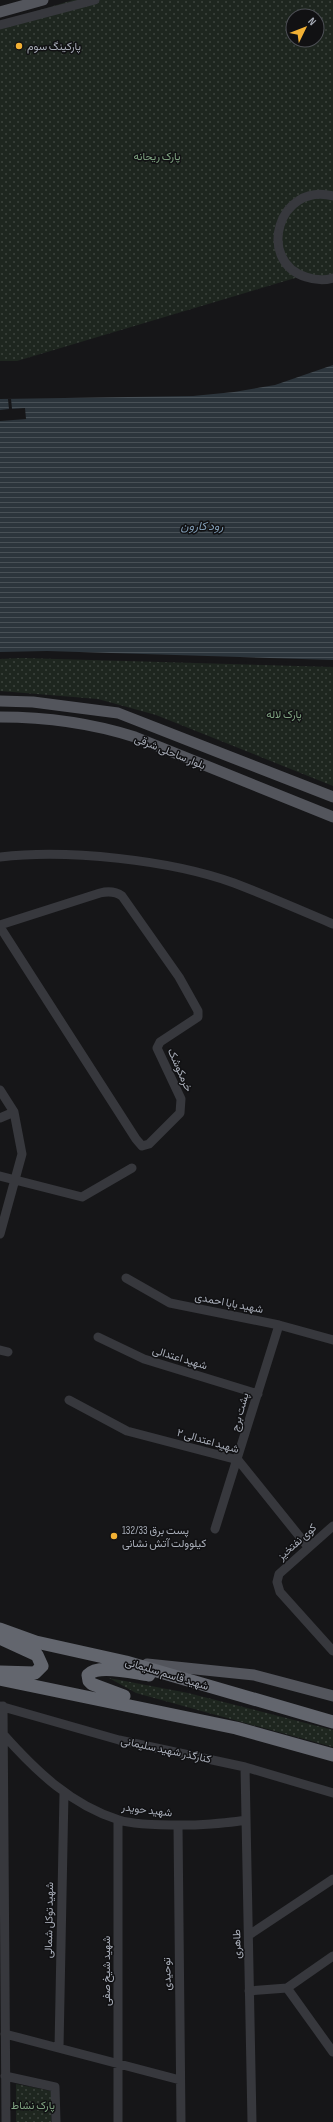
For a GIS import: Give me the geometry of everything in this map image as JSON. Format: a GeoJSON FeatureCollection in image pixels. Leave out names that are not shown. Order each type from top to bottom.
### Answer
{"type":"FeatureCollection","features":[{"type":"Feature","properties":{"kind":"highway","name":"شهید قاسم سلیمانی"},"geometry":{"type":"LineString","coordinates":[[0,1629],[36,1642],[126,1662],[333,1722]]}},
{"type":"Feature","properties":{"kind":"highway"},"geometry":{"type":"LineString","coordinates":[[0,1638],[37,1656],[42,1666],[35,1673],[0,1672]]}},
{"type":"Feature","properties":{"kind":"highway"},"geometry":{"type":"LineString","coordinates":[[168,1713],[99,1688],[89,1681],[88,1675],[92,1671],[102,1668],[191,1681]]}},
{"type":"Feature","properties":{"kind":"highway"},"geometry":{"type":"LineString","coordinates":[[0,1679],[236,1728],[332,1755]]}},
{"type":"Feature","properties":{"kind":"main road"},"geometry":{"type":"LineString","coordinates":[[0,12],[43,0]]}},
{"type":"Feature","properties":{"kind":"main road","name":"بلوار ساحلی شرقی"},"geometry":{"type":"LineString","coordinates":[[0,701],[33,702],[118,713],[333,796]]}},
{"type":"Feature","properties":{"kind":"main road","name":"بلوار ساحلی شرقی"},"geometry":{"type":"LineString","coordinates":[[0,717],[32,717],[113,730],[135,737],[333,817]]}},
{"type":"Feature","properties":{"kind":"main road"},"geometry":{"type":"LineString","coordinates":[[126,1662],[254,1675],[333,1696]]}},
{"type":"Feature","properties":{"kind":"street"},"geometry":{"type":"LineString","coordinates":[[0,25],[95,0]]}},
{"type":"Feature","properties":{"kind":"street"},"geometry":{"type":"LineString","coordinates":[[333,196],[325,194],[311,195],[298,200],[285,214],[278,232],[279,245],[283,258],[291,268],[302,276],[315,280],[333,278]]}},
{"type":"Feature","properties":{"kind":"street"},"geometry":{"type":"LineString","coordinates":[[0,857],[19,855],[81,856],[131,860],[180,869],[233,883],[333,924]]}},
{"type":"Feature","properties":{"kind":"street","name":"خرمکوشک"},"geometry":{"type":"LineString","coordinates":[[100,893],[117,893],[122,896],[179,976],[198,1011],[198,1017],[160,1042],[158,1048],[159,1056],[181,1099],[180,1113],[149,1144],[142,1146],[136,1139],[0,926],[100,893]]}},
{"type":"Feature","properties":{"kind":"street"},"geometry":{"type":"LineString","coordinates":[[0,1090],[14,1112],[22,1154],[0,1234]]}},
{"type":"Feature","properties":{"kind":"street"},"geometry":{"type":"LineString","coordinates":[[0,1118],[14,1112]]}},
{"type":"Feature","properties":{"kind":"street"},"geometry":{"type":"LineString","coordinates":[[0,1176],[82,1197],[132,1168]]}},
{"type":"Feature","properties":{"kind":"street","name":"شهید بابا احمدی"},"geometry":{"type":"LineString","coordinates":[[126,1278],[170,1303],[279,1325],[333,1340]]}},
{"type":"Feature","properties":{"kind":"street","name":"پشت برج"},"geometry":{"type":"LineString","coordinates":[[216,1529],[279,1325]]}},
{"type":"Feature","properties":{"kind":"street","name":"شهید اعتدالی"},"geometry":{"type":"LineString","coordinates":[[98,1337],[144,1359],[258,1394]]}},
{"type":"Feature","properties":{"kind":"street","name":"شهید اعتدالی ۲"},"geometry":{"type":"LineString","coordinates":[[69,1400],[127,1431],[238,1460],[308,1547]]}},
{"type":"Feature","properties":{"kind":"street","name":"کوی نفتخیز"},"geometry":{"type":"LineString","coordinates":[[333,1526],[279,1574],[277,1582],[280,1592],[333,1651]]}},
{"type":"Feature","properties":{"kind":"street"},"geometry":{"type":"LineString","coordinates":[[2,1706],[4,1734],[2,1771],[2,1971],[5,2034],[5,2122]]}},
{"type":"Feature","properties":{"kind":"street","name":"کنارگذر شهید سلیمانی"},"geometry":{"type":"LineString","coordinates":[[2,1706],[119,1740],[245,1767],[333,1794]]}},
{"type":"Feature","properties":{"kind":"street","name":"شهید حویدر"},"geometry":{"type":"LineString","coordinates":[[4,1734],[30,1764],[64,1793],[95,1811],[118,1820],[178,1826],[246,1820]]}},
{"type":"Feature","properties":{"kind":"street","name":"طاهری"},"geometry":{"type":"LineString","coordinates":[[245,1767],[252,2122]]}},
{"type":"Feature","properties":{"kind":"street","name":"شهید توکل شمالی"},"geometry":{"type":"LineString","coordinates":[[59,2048],[64,1793]]}},
{"type":"Feature","properties":{"kind":"street","name":"شهید شیخ صفی"},"geometry":{"type":"LineString","coordinates":[[118,1820],[118,2122]]}},
{"type":"Feature","properties":{"kind":"street","name":"توحیدی"},"geometry":{"type":"LineString","coordinates":[[178,1826],[181,2122]]}},
{"type":"Feature","properties":{"kind":"street"},"geometry":{"type":"LineString","coordinates":[[249,1935],[333,1879]]}},
{"type":"Feature","properties":{"kind":"street"},"geometry":{"type":"LineString","coordinates":[[249,1991],[287,1988],[333,1956]]}},
{"type":"Feature","properties":{"kind":"street"},"geometry":{"type":"LineString","coordinates":[[287,1988],[333,2052]]}},
{"type":"Feature","properties":{"kind":"street"},"geometry":{"type":"LineString","coordinates":[[5,2034],[180,2080]]}},
{"type":"Feature","properties":{"kind":"street"},"geometry":{"type":"LineString","coordinates":[[5,2076],[55,2087],[56,2122]]}},
{"type":"Feature","properties":{"kind":"street"},"geometry":{"type":"LineString","coordinates":[[0,2114],[5,2122]]}},
{"type":"Feature","properties":{"kind":"green space","name":"پارک ریحانه"},"geometry":{"type":"Polygon","coordinates":[[[73,0],[333,0],[333,278],[302,276],[17,361],[0,361],[0,22],[73,0]]]}},
{"type":"Feature","properties":{"kind":"green space","name":"پارک لاله"},"geometry":{"type":"Polygon","coordinates":[[[22,658],[333,667],[333,786],[156,715],[98,699],[0,691],[0,659],[22,658]]]}},
{"type":"Feature","properties":{"kind":"green space"},"geometry":{"type":"Polygon","coordinates":[[[109,1678],[188,1693],[333,1730],[333,1747],[136,1693],[109,1678]]]}},
{"type":"Feature","properties":{"kind":"green space","name":"پارک نشاط"},"geometry":{"type":"Polygon","coordinates":[[[16,2084],[51,2091],[51,2122],[16,2122],[16,2084]]]}},
{"type":"Feature","properties":{"kind":"water","name":"رود کارون"},"geometry":{"type":"Polygon","coordinates":[[[333,365],[333,660],[47,651],[0,652],[0,399],[193,396],[234,392],[275,385],[333,365]]]}},
{"type":"Feature","properties":{"kind":"pier"},"geometry":{"type":"Polygon","coordinates":[[[8,399],[11,399],[12,409],[25,408],[26,419],[0,421],[0,410],[9,409],[8,399]]]}},
{"type":"Feature","properties":{"kind":"place","name":"پارکینگ سوم"},"geometry":{"type":"Point","coordinates":[19,46]}},
{"type":"Feature","properties":{"kind":"place","name":"پست برق 132/33 کیلوولت آتش نشانی"},"geometry":{"type":"Point","coordinates":[114,1536]}}]}
